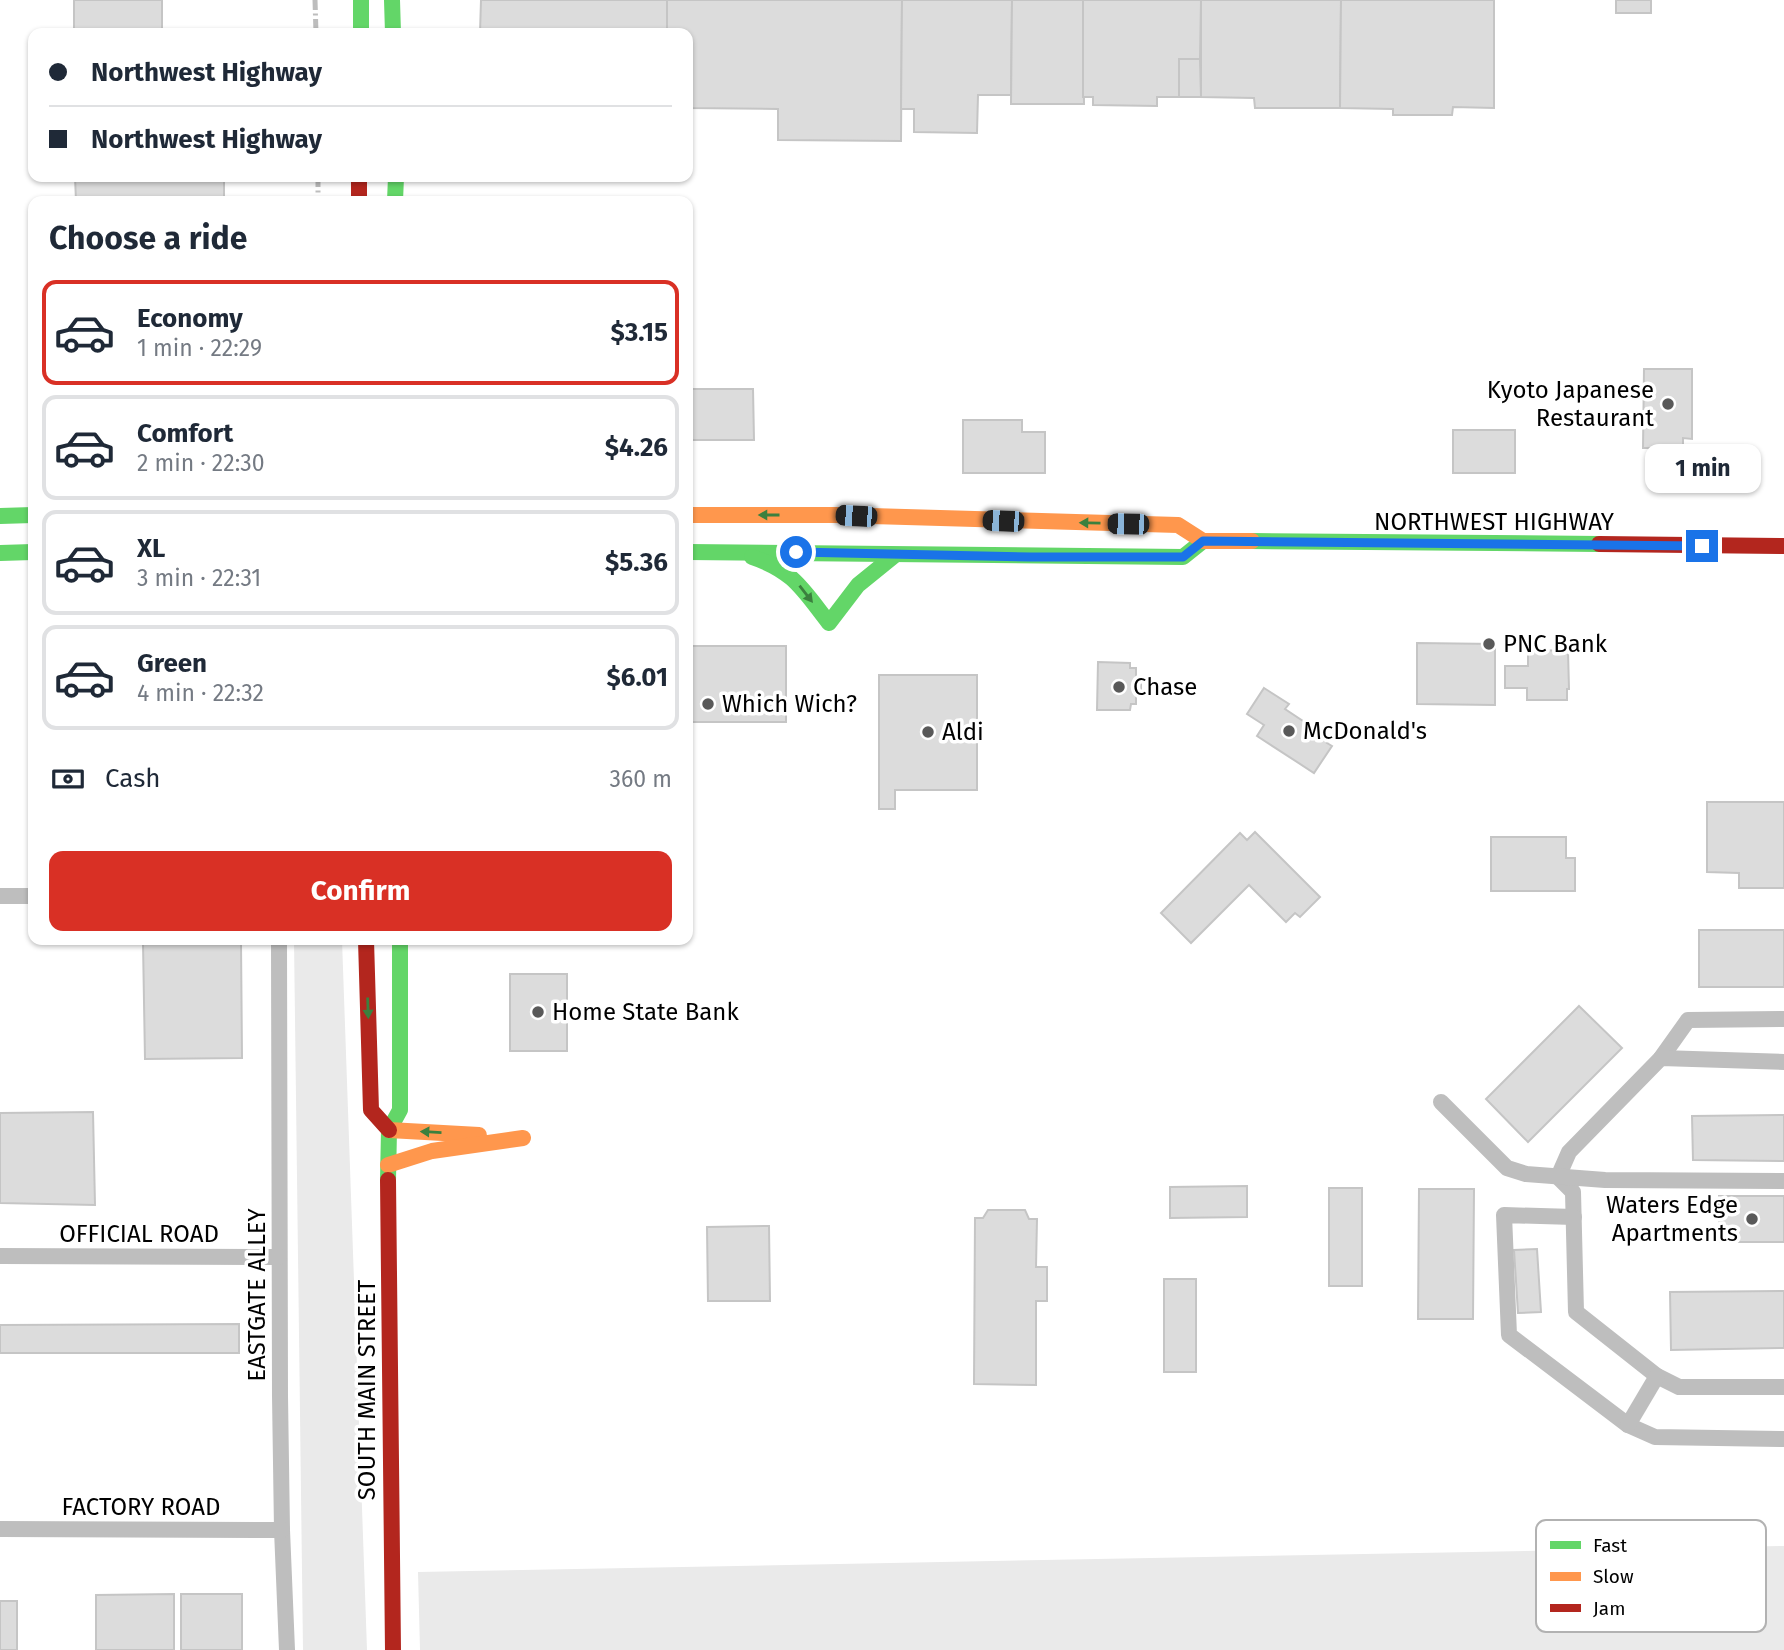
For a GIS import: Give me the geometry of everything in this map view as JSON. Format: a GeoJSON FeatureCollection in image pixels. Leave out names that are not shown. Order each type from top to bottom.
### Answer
{"type":"FeatureCollection","features":[{"type":"Feature","properties":{"kind":"main road"},"geometry":{"type":"LineString","coordinates":[[361,0],[361,28]]}},
{"type":"Feature","properties":{"kind":"main road"},"geometry":{"type":"LineString","coordinates":[[392,0],[393,28]]}},
{"type":"Feature","properties":{"kind":"main road"},"geometry":{"type":"LineString","coordinates":[[0,516],[28,515]]}},
{"type":"Feature","properties":{"kind":"main road","name":"NORTHWEST HIGHWAY"},"geometry":{"type":"LineString","coordinates":[[693,515],[837,515],[1178,525],[1203,541],[1538,546],[1784,546]]}},
{"type":"Feature","properties":{"kind":"main road","name":"NORTHWEST HIGHWAY"},"geometry":{"type":"LineString","coordinates":[[693,552],[1183,557],[1203,541]]}},
{"type":"Feature","properties":{"kind":"main road"},"geometry":{"type":"LineString","coordinates":[[0,552],[28,552]]}},
{"type":"Feature","properties":{"kind":"main road"},"geometry":{"type":"LineString","coordinates":[[735,552],[776,565],[795,580],[829,623],[858,585],[895,555]]}},
{"type":"Feature","properties":{"kind":"main road"},"geometry":{"type":"LineString","coordinates":[[366,945],[371,1110],[389,1130],[523,1138],[432,1151],[388,1166]]}},
{"type":"Feature","properties":{"kind":"main road","name":"SOUTH MAIN STREET"},"geometry":{"type":"LineString","coordinates":[[393,1650],[388,1166],[389,1130],[400,1110],[400,945]]}},
{"type":"Feature","properties":{"kind":"street"},"geometry":{"type":"LineString","coordinates":[[0,896],[28,896]]}},
{"type":"Feature","properties":{"kind":"street","name":"EASTGATE ALLEY"},"geometry":{"type":"LineString","coordinates":[[279,945],[282,1530],[287,1650]]}},
{"type":"Feature","properties":{"kind":"street"},"geometry":{"type":"LineString","coordinates":[[1558,1177],[1569,1152],[1661,1058],[1688,1020],[1784,1019]]}},
{"type":"Feature","properties":{"kind":"street"},"geometry":{"type":"LineString","coordinates":[[1661,1058],[1784,1062]]}},
{"type":"Feature","properties":{"kind":"street"},"geometry":{"type":"LineString","coordinates":[[1441,1102],[1507,1168],[1526,1174],[1605,1180],[1784,1181]]}},
{"type":"Feature","properties":{"kind":"street"},"geometry":{"type":"LineString","coordinates":[[1558,1177],[1573,1192],[1576,1312],[1657,1376],[1679,1387],[1784,1387]]}},
{"type":"Feature","properties":{"kind":"street"},"geometry":{"type":"LineString","coordinates":[[1573,1217],[1504,1216],[1509,1335],[1628,1425],[1654,1437],[1784,1438]]}},
{"type":"Feature","properties":{"kind":"street","name":"OFFICIAL ROAD"},"geometry":{"type":"LineString","coordinates":[[0,1256],[279,1257]]}},
{"type":"Feature","properties":{"kind":"street"},"geometry":{"type":"LineString","coordinates":[[1628,1425],[1657,1376]]}},
{"type":"Feature","properties":{"kind":"street","name":"FACTORY ROAD"},"geometry":{"type":"LineString","coordinates":[[0,1529],[282,1530]]}},
{"type":"Feature","properties":{"kind":"shaded area"},"geometry":{"type":"Polygon","coordinates":[[[294,945],[342,945],[367,1650],[303,1650],[294,945]]]}},
{"type":"Feature","properties":{"kind":"shaded area"},"geometry":{"type":"Polygon","coordinates":[[[1766,1546],[1784,1546],[1784,1650],[420,1650],[418,1572],[1536,1551],[1536,1632],[1766,1632],[1766,1546]]]}},
{"type":"Feature","properties":{"kind":"building"},"geometry":{"type":"Polygon","coordinates":[[[74,0],[162,0],[162,28],[74,28],[74,0]]]}},
{"type":"Feature","properties":{"kind":"building"},"geometry":{"type":"Polygon","coordinates":[[[481,0],[667,0],[667,28],[480,28],[481,0]]]}},
{"type":"Feature","properties":{"kind":"building"},"geometry":{"type":"Polygon","coordinates":[[[667,0],[902,0],[901,141],[778,140],[778,109],[693,108],[693,28],[667,28],[667,0]]]}},
{"type":"Feature","properties":{"kind":"building"},"geometry":{"type":"Polygon","coordinates":[[[902,0],[1012,0],[1011,95],[978,95],[977,133],[914,132],[914,109],[901,109],[902,0]]]}},
{"type":"Feature","properties":{"kind":"building"},"geometry":{"type":"Polygon","coordinates":[[[1012,0],[1083,0],[1084,104],[1011,104],[1012,0]]]}},
{"type":"Feature","properties":{"kind":"building"},"geometry":{"type":"Polygon","coordinates":[[[1083,0],[1201,0],[1200,59],[1179,59],[1179,97],[1157,97],[1157,106],[1093,105],[1093,97],[1083,97],[1083,0]]]}},
{"type":"Feature","properties":{"kind":"building"},"geometry":{"type":"Polygon","coordinates":[[[1201,0],[1341,0],[1340,108],[1255,108],[1254,98],[1201,97],[1201,0]]]}},
{"type":"Feature","properties":{"kind":"building"},"geometry":{"type":"Polygon","coordinates":[[[1341,0],[1494,0],[1494,108],[1453,107],[1452,115],[1393,115],[1393,109],[1340,108],[1341,0]]]}},
{"type":"Feature","properties":{"kind":"building"},"geometry":{"type":"Polygon","coordinates":[[[1616,0],[1651,0],[1651,13],[1616,13],[1616,0]]]}},
{"type":"Feature","properties":{"kind":"building"},"geometry":{"type":"Polygon","coordinates":[[[1179,59],[1200,59],[1201,97],[1179,97],[1179,59]]]}},
{"type":"Feature","properties":{"kind":"building"},"geometry":{"type":"Polygon","coordinates":[[[75,182],[224,182],[224,196],[76,196],[75,182]]]}},
{"type":"Feature","properties":{"kind":"building","name":"Kyoto Japanese Restaurant"},"geometry":{"type":"Polygon","coordinates":[[[1644,369],[1692,369],[1692,439],[1683,438],[1683,448],[1643,448],[1644,369]]]}},
{"type":"Feature","properties":{"kind":"building"},"geometry":{"type":"Polygon","coordinates":[[[693,389],[753,389],[754,440],[693,440],[693,389]]]}},
{"type":"Feature","properties":{"kind":"building"},"geometry":{"type":"Polygon","coordinates":[[[963,420],[1022,420],[1022,432],[1045,432],[1045,473],[963,473],[963,420]]]}},
{"type":"Feature","properties":{"kind":"building"},"geometry":{"type":"Polygon","coordinates":[[[1453,430],[1515,430],[1515,473],[1453,473],[1453,430]]]}},
{"type":"Feature","properties":{"kind":"building"},"geometry":{"type":"Polygon","coordinates":[[[1417,643],[1495,644],[1495,705],[1417,704],[1417,643]]]}},
{"type":"Feature","properties":{"kind":"building"},"geometry":{"type":"Polygon","coordinates":[[[693,646],[786,646],[786,722],[693,722],[693,646]]]}},
{"type":"Feature","properties":{"kind":"building"},"geometry":{"type":"Polygon","coordinates":[[[1568,651],[1567,700],[1527,700],[1527,688],[1505,688],[1505,666],[1528,666],[1528,652],[1568,651]]]}},
{"type":"Feature","properties":{"kind":"building","name":"Chase"},"geometry":{"type":"Polygon","coordinates":[[[1098,662],[1130,663],[1130,668],[1136,668],[1136,677],[1141,677],[1141,696],[1136,696],[1136,704],[1131,704],[1130,710],[1097,710],[1098,662]]]}},
{"type":"Feature","properties":{"kind":"building","name":"Aldi"},"geometry":{"type":"Polygon","coordinates":[[[879,675],[977,675],[977,790],[895,790],[895,809],[879,809],[879,675]]]}},
{"type":"Feature","properties":{"kind":"building","name":"McDonald's"},"geometry":{"type":"Polygon","coordinates":[[[1264,688],[1289,704],[1285,709],[1330,739],[1327,743],[1332,746],[1314,773],[1257,736],[1264,725],[1247,714],[1264,688]]]}},
{"type":"Feature","properties":{"kind":"building"},"geometry":{"type":"Polygon","coordinates":[[[1707,802],[1784,802],[1784,888],[1739,888],[1739,873],[1707,872],[1707,802]]]}},
{"type":"Feature","properties":{"kind":"building"},"geometry":{"type":"Polygon","coordinates":[[[1255,832],[1320,897],[1300,917],[1295,913],[1286,922],[1249,885],[1191,943],[1161,913],[1240,833],[1247,840],[1255,832]]]}},
{"type":"Feature","properties":{"kind":"building"},"geometry":{"type":"Polygon","coordinates":[[[1491,837],[1566,837],[1566,858],[1575,858],[1575,891],[1491,891],[1491,837]]]}},
{"type":"Feature","properties":{"kind":"building"},"geometry":{"type":"Polygon","coordinates":[[[1699,930],[1784,930],[1784,987],[1699,987],[1699,930]]]}},
{"type":"Feature","properties":{"kind":"building"},"geometry":{"type":"Polygon","coordinates":[[[143,945],[241,945],[242,1058],[145,1059],[143,945]]]}},
{"type":"Feature","properties":{"kind":"building","name":"Home State Bank"},"geometry":{"type":"Polygon","coordinates":[[[510,974],[567,974],[567,1051],[510,1051],[510,974]]]}},
{"type":"Feature","properties":{"kind":"building"},"geometry":{"type":"Polygon","coordinates":[[[1579,1006],[1622,1048],[1528,1142],[1486,1099],[1579,1006]]]}},
{"type":"Feature","properties":{"kind":"building"},"geometry":{"type":"Polygon","coordinates":[[[93,1112],[95,1205],[0,1203],[0,1113],[93,1112]]]}},
{"type":"Feature","properties":{"kind":"building"},"geometry":{"type":"Polygon","coordinates":[[[1784,1115],[1784,1161],[1693,1160],[1692,1116],[1784,1115]]]}},
{"type":"Feature","properties":{"kind":"building"},"geometry":{"type":"Polygon","coordinates":[[[1247,1186],[1247,1217],[1170,1218],[1170,1187],[1247,1186]]]}},
{"type":"Feature","properties":{"kind":"building"},"geometry":{"type":"Polygon","coordinates":[[[1329,1188],[1362,1188],[1362,1286],[1329,1286],[1329,1188]]]}},
{"type":"Feature","properties":{"kind":"building"},"geometry":{"type":"Polygon","coordinates":[[[1419,1189],[1474,1189],[1473,1319],[1418,1319],[1419,1189]]]}},
{"type":"Feature","properties":{"kind":"building","name":"Waters Edge Apartments"},"geometry":{"type":"Polygon","coordinates":[[[1719,1196],[1784,1196],[1784,1242],[1719,1242],[1719,1196]]]}},
{"type":"Feature","properties":{"kind":"building"},"geometry":{"type":"Polygon","coordinates":[[[988,1210],[1025,1210],[1029,1219],[1037,1219],[1036,1267],[1047,1267],[1047,1301],[1036,1301],[1036,1385],[974,1384],[975,1218],[983,1218],[988,1210]]]}},
{"type":"Feature","properties":{"kind":"building"},"geometry":{"type":"Polygon","coordinates":[[[769,1226],[770,1301],[708,1301],[707,1227],[769,1226]]]}},
{"type":"Feature","properties":{"kind":"building"},"geometry":{"type":"Polygon","coordinates":[[[1537,1249],[1541,1312],[1518,1313],[1514,1250],[1537,1249]]]}},
{"type":"Feature","properties":{"kind":"building"},"geometry":{"type":"Polygon","coordinates":[[[1164,1279],[1196,1279],[1196,1372],[1164,1372],[1164,1279]]]}},
{"type":"Feature","properties":{"kind":"building"},"geometry":{"type":"Polygon","coordinates":[[[1784,1291],[1784,1348],[1671,1350],[1670,1292],[1784,1291]]]}},
{"type":"Feature","properties":{"kind":"building"},"geometry":{"type":"Polygon","coordinates":[[[239,1324],[239,1353],[0,1353],[0,1325],[239,1324]]]}},
{"type":"Feature","properties":{"kind":"building"},"geometry":{"type":"Polygon","coordinates":[[[174,1594],[174,1650],[96,1650],[96,1595],[174,1594]]]}},
{"type":"Feature","properties":{"kind":"building"},"geometry":{"type":"Polygon","coordinates":[[[181,1594],[242,1594],[242,1650],[181,1650],[181,1594]]]}},
{"type":"Feature","properties":{"kind":"building"},"geometry":{"type":"Polygon","coordinates":[[[0,1601],[17,1601],[17,1650],[0,1650],[0,1601]]]}},
{"type":"Feature","properties":{"kind":"railway"},"geometry":{"type":"LineString","coordinates":[[315,0],[316,28]]}},
{"type":"Feature","properties":{"kind":"railway"},"geometry":{"type":"LineString","coordinates":[[318,182],[318,196]]}},
{"type":"Feature","properties":{"kind":"traffic: fast"},"geometry":{"type":"LineString","coordinates":[[361,0],[361,28]]}},
{"type":"Feature","properties":{"kind":"traffic: fast"},"geometry":{"type":"LineString","coordinates":[[392,0],[393,28]]}},
{"type":"Feature","properties":{"kind":"traffic: fast"},"geometry":{"type":"LineString","coordinates":[[395,196],[396,182]]}},
{"type":"Feature","properties":{"kind":"traffic: fast"},"geometry":{"type":"LineString","coordinates":[[0,516],[28,515]]}},
{"type":"Feature","properties":{"kind":"traffic: fast"},"geometry":{"type":"LineString","coordinates":[[693,552],[1183,557],[1203,541]]}},
{"type":"Feature","properties":{"kind":"traffic: fast"},"geometry":{"type":"LineString","coordinates":[[1252,541],[1599,544]]}},
{"type":"Feature","properties":{"kind":"traffic: fast"},"geometry":{"type":"LineString","coordinates":[[0,553],[28,552]]}},
{"type":"Feature","properties":{"kind":"traffic: fast"},"geometry":{"type":"LineString","coordinates":[[752,557],[788,575],[829,623],[858,585],[895,555]]}},
{"type":"Feature","properties":{"kind":"traffic: fast"},"geometry":{"type":"LineString","coordinates":[[388,1180],[389,1130],[400,1110],[400,945]]}},
{"type":"Feature","properties":{"kind":"traffic: slow"},"geometry":{"type":"LineString","coordinates":[[693,515],[837,515],[1178,525],[1203,541],[1252,541]]}},
{"type":"Feature","properties":{"kind":"traffic: slow"},"geometry":{"type":"LineString","coordinates":[[389,1130],[479,1135]]}},
{"type":"Feature","properties":{"kind":"traffic: slow"},"geometry":{"type":"LineString","coordinates":[[388,1165],[432,1151],[523,1138]]}},
{"type":"Feature","properties":{"kind":"traffic: jam"},"geometry":{"type":"LineString","coordinates":[[359,182],[359,196]]}},
{"type":"Feature","properties":{"kind":"traffic: jam"},"geometry":{"type":"LineString","coordinates":[[1599,544],[1784,546]]}},
{"type":"Feature","properties":{"kind":"traffic: jam"},"geometry":{"type":"LineString","coordinates":[[366,945],[371,1110],[389,1130]]}},
{"type":"Feature","properties":{"kind":"traffic: jam"},"geometry":{"type":"LineString","coordinates":[[388,1180],[393,1650]]}},
{"type":"Feature","properties":{"kind":"place","name":"Kyoto Japanese Restaurant"},"geometry":{"type":"Point","coordinates":[1668,404]}},
{"type":"Feature","properties":{"kind":"place","name":"PNC Bank"},"geometry":{"type":"Point","coordinates":[1489,644]}},
{"type":"Feature","properties":{"kind":"place","name":"Chase"},"geometry":{"type":"Point","coordinates":[1119,687]}},
{"type":"Feature","properties":{"kind":"place","name":"Which Wich?"},"geometry":{"type":"Point","coordinates":[708,704]}},
{"type":"Feature","properties":{"kind":"place","name":"McDonald's"},"geometry":{"type":"Point","coordinates":[1289,731]}},
{"type":"Feature","properties":{"kind":"place","name":"Aldi"},"geometry":{"type":"Point","coordinates":[928,732]}},
{"type":"Feature","properties":{"kind":"place","name":"Home State Bank"},"geometry":{"type":"Point","coordinates":[538,1012]}},
{"type":"Feature","properties":{"kind":"place","name":"Waters Edge Apartments"},"geometry":{"type":"Point","coordinates":[1752,1219]}},
{"type":"Feature","properties":{"kind":"route"},"geometry":{"type":"LineString","coordinates":[[796,552],[1183,557],[1203,541],[1702,546]]}}]}
